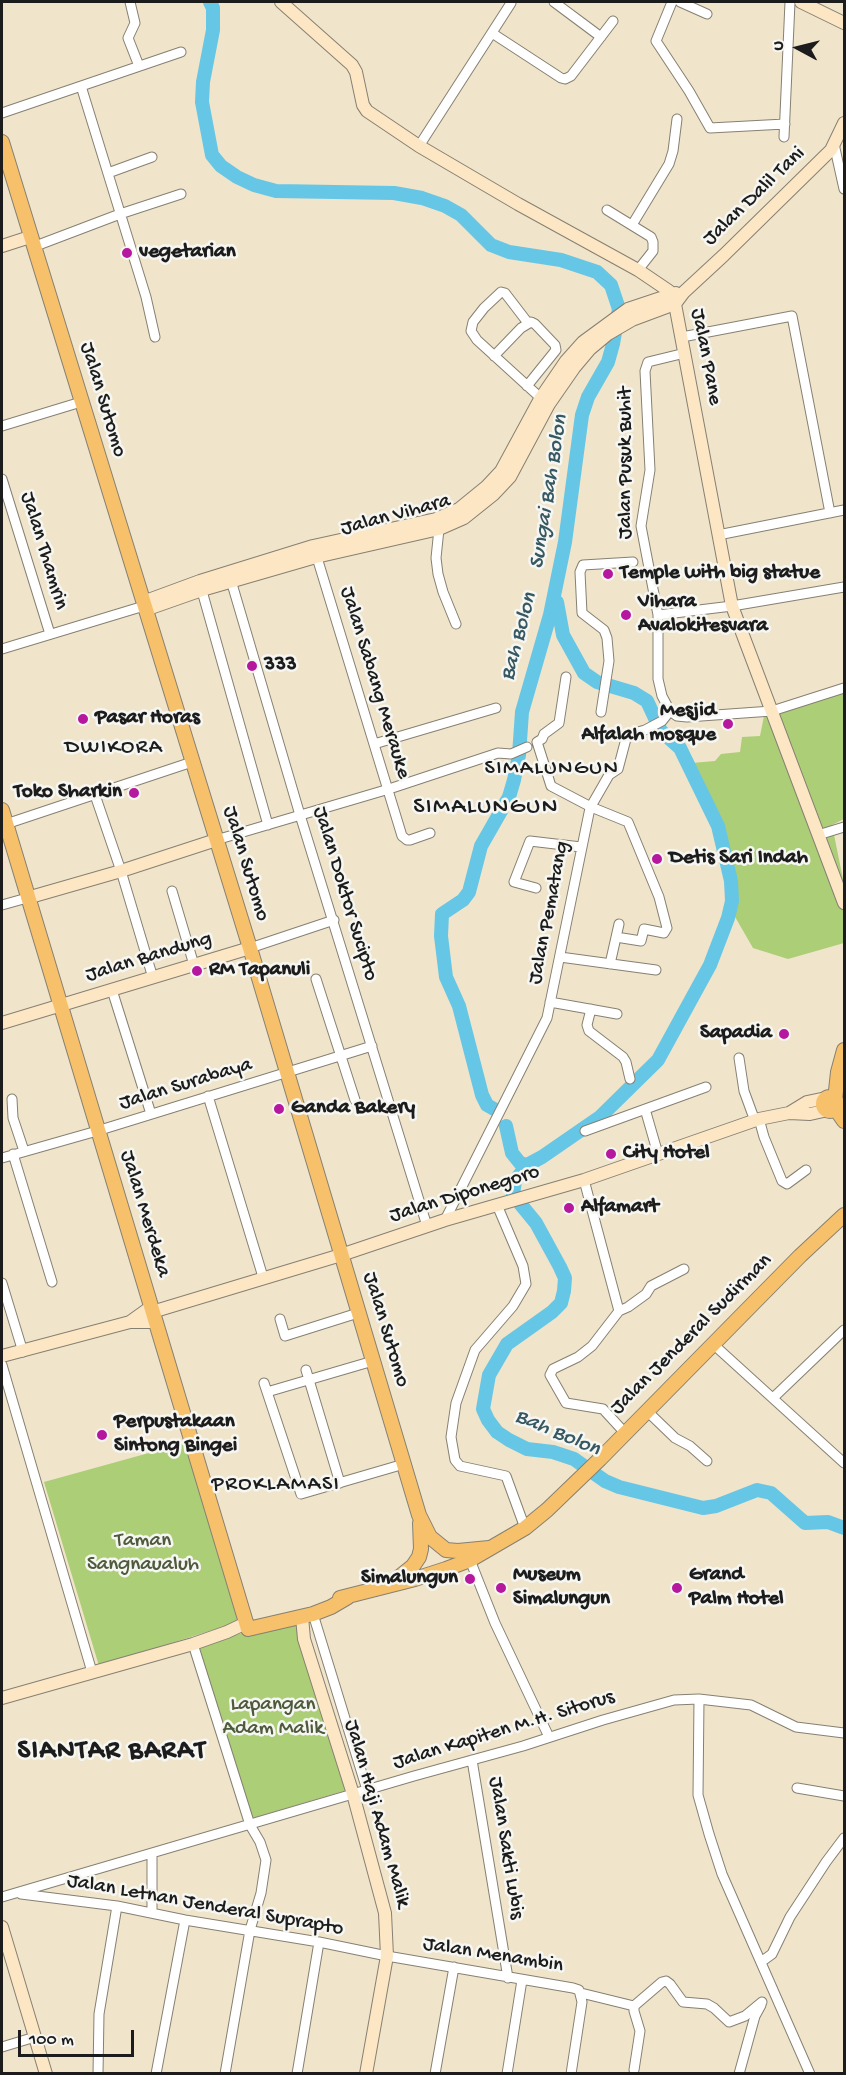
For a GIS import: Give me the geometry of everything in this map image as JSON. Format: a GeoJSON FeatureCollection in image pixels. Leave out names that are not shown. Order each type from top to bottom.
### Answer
{"type":"FeatureCollection","features":[{"type":"Feature","properties":{"kind":"main road","name":"Jalan Sutomo"},"geometry":{"type":"LineString","coordinates":[[2,142],[250,948],[419,1515],[430,1537],[446,1550],[489,1548]]}},
{"type":"Feature","properties":{"kind":"main road","name":"Jalan Merdeka"},"geometry":{"type":"LineString","coordinates":[[4,817],[247,1626]]}},
{"type":"Feature","properties":{"kind":"main road"},"geometry":{"type":"LineString","coordinates":[[844,1050],[838,1072],[831,1082],[830,1103],[844,1120]]}},
{"type":"Feature","properties":{"kind":"main road","name":"Jalan Jenderal Sudirman"},"geometry":{"type":"LineString","coordinates":[[525,1528],[600,1459],[800,1256],[844,1215]]}},
{"type":"Feature","properties":{"kind":"main road"},"geometry":{"type":"LineString","coordinates":[[388,1586],[413,1566],[419,1557],[421,1549],[419,1515]]}},
{"type":"Feature","properties":{"kind":"main road"},"geometry":{"type":"LineString","coordinates":[[247,1626],[325,1600],[348,1597],[388,1586],[470,1560],[525,1528]]}},
{"type":"Feature","properties":{"kind":"main road"},"geometry":{"type":"LineString","coordinates":[[247,1626],[301,1617],[331,1607],[348,1597]]}},
{"type":"Feature","properties":{"kind":"street"},"geometry":{"type":"LineString","coordinates":[[130,2],[135,23],[129,38],[139,66]]}},
{"type":"Feature","properties":{"kind":"street","name":"Jalan Pane"},"geometry":{"type":"LineString","coordinates":[[281,2],[352,65],[356,72],[363,105],[368,111],[419,146],[638,270],[662,285],[673,299],[732,606],[844,903]]}},
{"type":"Feature","properties":{"kind":"street"},"geometry":{"type":"LineString","coordinates":[[555,2],[601,37]]}},
{"type":"Feature","properties":{"kind":"street"},"geometry":{"type":"LineString","coordinates":[[672,2],[656,41],[710,128],[785,124]]}},
{"type":"Feature","properties":{"kind":"street"},"geometry":{"type":"LineString","coordinates":[[680,2],[707,14]]}},
{"type":"Feature","properties":{"kind":"street"},"geometry":{"type":"LineString","coordinates":[[784,137],[790,2]]}},
{"type":"Feature","properties":{"kind":"street"},"geometry":{"type":"LineString","coordinates":[[801,2],[844,23]]}},
{"type":"Feature","properties":{"kind":"street"},"geometry":{"type":"LineString","coordinates":[[419,146],[512,3]]}},
{"type":"Feature","properties":{"kind":"street"},"geometry":{"type":"LineString","coordinates":[[492,33],[565,79],[571,76],[613,21]]}},
{"type":"Feature","properties":{"kind":"street"},"geometry":{"type":"LineString","coordinates":[[2,113],[181,52]]}},
{"type":"Feature","properties":{"kind":"street"},"geometry":{"type":"LineString","coordinates":[[81,86],[146,297],[155,337]]}},
{"type":"Feature","properties":{"kind":"street"},"geometry":{"type":"LineString","coordinates":[[632,225],[669,164],[677,119]]}},
{"type":"Feature","properties":{"kind":"street","name":"Jalan Dalil Tani"},"geometry":{"type":"LineString","coordinates":[[673,299],[684,292],[831,150],[844,123]]}},
{"type":"Feature","properties":{"kind":"street"},"geometry":{"type":"LineString","coordinates":[[834,144],[844,189]]}},
{"type":"Feature","properties":{"kind":"street"},"geometry":{"type":"LineString","coordinates":[[108,173],[152,157]]}},
{"type":"Feature","properties":{"kind":"street"},"geometry":{"type":"LineString","coordinates":[[2,246],[32,242],[181,194]]}},
{"type":"Feature","properties":{"kind":"street"},"geometry":{"type":"LineString","coordinates":[[607,210],[651,237],[653,251],[638,270]]}},
{"type":"Feature","properties":{"kind":"street"},"geometry":{"type":"LineString","coordinates":[[527,386],[556,350],[555,345],[536,324],[528,323],[506,293],[501,292],[473,322],[471,331],[477,340],[527,386],[545,401]]}},
{"type":"Feature","properties":{"kind":"street","name":"Jalan Vihara"},"geometry":{"type":"LineString","coordinates":[[144,606],[201,586],[315,552],[376,537],[445,524],[506,474],[566,361],[583,342],[630,315],[673,299]]}},
{"type":"Feature","properties":{"kind":"street"},"geometry":{"type":"LineString","coordinates":[[682,337],[792,316],[830,513]]}},
{"type":"Feature","properties":{"kind":"street"},"geometry":{"type":"LineString","coordinates":[[494,356],[528,323]]}},
{"type":"Feature","properties":{"kind":"street","name":"Jalan Pusuk Buhit"},"geometry":{"type":"LineString","coordinates":[[670,711],[662,696],[658,679],[658,615],[641,526],[649,479],[645,371],[648,362],[685,353]]}},
{"type":"Feature","properties":{"kind":"street"},"geometry":{"type":"LineString","coordinates":[[2,426],[81,402]]}},
{"type":"Feature","properties":{"kind":"street","name":"Jalan Thamrin"},"geometry":{"type":"LineString","coordinates":[[2,479],[50,634]]}},
{"type":"Feature","properties":{"kind":"street"},"geometry":{"type":"LineString","coordinates":[[718,535],[844,510]]}},
{"type":"Feature","properties":{"kind":"street"},"geometry":{"type":"LineString","coordinates":[[445,524],[436,558],[443,592],[456,624]]}},
{"type":"Feature","properties":{"kind":"street","name":"Jalan Sabang Merauke"},"geometry":{"type":"LineString","coordinates":[[315,552],[404,838],[410,840],[430,833]]}},
{"type":"Feature","properties":{"kind":"street"},"geometry":{"type":"LineString","coordinates":[[601,712],[609,661],[608,638],[604,630],[588,618],[581,609],[581,567],[583,564],[633,562]]}},
{"type":"Feature","properties":{"kind":"street","name":"Jalan Doktor Sucipto"},"geometry":{"type":"LineString","coordinates":[[230,577],[300,815],[427,1226]]}},
{"type":"Feature","properties":{"kind":"street"},"geometry":{"type":"LineString","coordinates":[[201,586],[268,825]]}},
{"type":"Feature","properties":{"kind":"street"},"geometry":{"type":"LineString","coordinates":[[658,615],[732,606],[844,587]]}},
{"type":"Feature","properties":{"kind":"street"},"geometry":{"type":"LineString","coordinates":[[2,650],[144,606]]}},
{"type":"Feature","properties":{"kind":"street"},"geometry":{"type":"LineString","coordinates":[[566,677],[559,723],[537,742],[551,786],[591,807],[628,822],[659,897],[667,928],[664,933],[644,929],[641,940],[616,937]]}},
{"type":"Feature","properties":{"kind":"street"},"geometry":{"type":"LineString","coordinates":[[670,711],[677,716],[687,717],[772,711],[844,688]]}},
{"type":"Feature","properties":{"kind":"street"},"geometry":{"type":"LineString","coordinates":[[374,744],[496,708]]}},
{"type":"Feature","properties":{"kind":"street","name":"Jalan Pematang"},"geometry":{"type":"LineString","coordinates":[[445,1220],[547,1018],[591,807],[609,775],[618,769],[627,735],[645,730],[662,721],[670,711]]}},
{"type":"Feature","properties":{"kind":"street"},"geometry":{"type":"LineString","coordinates":[[2,906],[388,789],[502,752],[511,754],[527,747]]}},
{"type":"Feature","properties":{"kind":"street"},"geometry":{"type":"LineString","coordinates":[[4,817],[95,795],[192,762]]}},
{"type":"Feature","properties":{"kind":"street"},"geometry":{"type":"LineString","coordinates":[[95,795],[121,871],[153,978]]}},
{"type":"Feature","properties":{"kind":"street"},"geometry":{"type":"LineString","coordinates":[[818,835],[844,827]]}},
{"type":"Feature","properties":{"kind":"street"},"geometry":{"type":"LineString","coordinates":[[536,888],[514,882],[530,841],[581,847]]}},
{"type":"Feature","properties":{"kind":"street"},"geometry":{"type":"LineString","coordinates":[[172,891],[195,966]]}},
{"type":"Feature","properties":{"kind":"street"},"geometry":{"type":"LineString","coordinates":[[250,948],[334,920]]}},
{"type":"Feature","properties":{"kind":"street"},"geometry":{"type":"LineString","coordinates":[[610,964],[619,924]]}},
{"type":"Feature","properties":{"kind":"street","name":"Jalan Bandung"},"geometry":{"type":"LineString","coordinates":[[2,1021],[250,948]]}},
{"type":"Feature","properties":{"kind":"street"},"geometry":{"type":"LineString","coordinates":[[560,957],[656,970]]}},
{"type":"Feature","properties":{"kind":"street"},"geometry":{"type":"LineString","coordinates":[[316,979],[355,1100]]}},
{"type":"Feature","properties":{"kind":"street"},"geometry":{"type":"LineString","coordinates":[[112,990],[151,1114]]}},
{"type":"Feature","properties":{"kind":"street"},"geometry":{"type":"LineString","coordinates":[[550,1002],[617,1014]]}},
{"type":"Feature","properties":{"kind":"street"},"geometry":{"type":"LineString","coordinates":[[591,1009],[587,1025],[589,1031],[622,1057],[626,1062],[630,1079]]}},
{"type":"Feature","properties":{"kind":"street","name":"Jalan Surabaya"},"geometry":{"type":"LineString","coordinates":[[2,1158],[372,1046]]}},
{"type":"Feature","properties":{"kind":"street"},"geometry":{"type":"LineString","coordinates":[[739,1058],[744,1091],[782,1181],[787,1184],[806,1170]]}},
{"type":"Feature","properties":{"kind":"street"},"geometry":{"type":"LineString","coordinates":[[585,1131],[706,1087]]}},
{"type":"Feature","properties":{"kind":"street"},"geometry":{"type":"LineString","coordinates":[[208,1096],[263,1277]]}},
{"type":"Feature","properties":{"kind":"street"},"geometry":{"type":"LineString","coordinates":[[12,1099],[13,1118],[24,1151]]}},
{"type":"Feature","properties":{"kind":"street","name":"Jalan Diponegoro"},"geometry":{"type":"LineString","coordinates":[[2,1356],[130,1322],[263,1277],[341,1255],[445,1220],[584,1180],[757,1120],[789,1113],[810,1114],[830,1103]]}},
{"type":"Feature","properties":{"kind":"street"},"geometry":{"type":"LineString","coordinates":[[645,1109],[658,1154]]}},
{"type":"Feature","properties":{"kind":"street"},"geometry":{"type":"LineString","coordinates":[[14,1154],[52,1282]]}},
{"type":"Feature","properties":{"kind":"street"},"geometry":{"type":"LineString","coordinates":[[584,1180],[619,1311]]}},
{"type":"Feature","properties":{"kind":"street"},"geometry":{"type":"LineString","coordinates":[[500,1204],[523,1266],[526,1284],[513,1306],[475,1350],[456,1403],[451,1437],[455,1460],[460,1466],[506,1476],[525,1528]]}},
{"type":"Feature","properties":{"kind":"street"},"geometry":{"type":"LineString","coordinates":[[626,1433],[603,1409],[566,1402],[550,1375],[553,1369],[578,1357],[592,1346],[619,1311],[646,1293],[651,1286],[684,1269]]}},
{"type":"Feature","properties":{"kind":"street"},"geometry":{"type":"LineString","coordinates":[[2,1283],[23,1352]]}},
{"type":"Feature","properties":{"kind":"street"},"geometry":{"type":"LineString","coordinates":[[280,1319],[285,1336],[358,1313]]}},
{"type":"Feature","properties":{"kind":"street"},"geometry":{"type":"LineString","coordinates":[[773,1398],[844,1330]]}},
{"type":"Feature","properties":{"kind":"street"},"geometry":{"type":"LineString","coordinates":[[713,1344],[844,1462]]}},
{"type":"Feature","properties":{"kind":"street"},"geometry":{"type":"LineString","coordinates":[[373,1361],[307,1375],[265,1387],[300,1493],[404,1464]]}},
{"type":"Feature","properties":{"kind":"street"},"geometry":{"type":"LineString","coordinates":[[2,1365],[92,1672]]}},
{"type":"Feature","properties":{"kind":"street"},"geometry":{"type":"LineString","coordinates":[[307,1375],[340,1483]]}},
{"type":"Feature","properties":{"kind":"street"},"geometry":{"type":"LineString","coordinates":[[647,1411],[675,1438],[690,1446],[707,1461]]}},
{"type":"Feature","properties":{"kind":"street"},"geometry":{"type":"LineString","coordinates":[[470,1560],[495,1623],[549,1737]]}},
{"type":"Feature","properties":{"kind":"street"},"geometry":{"type":"LineString","coordinates":[[301,1617],[366,1790]]}},
{"type":"Feature","properties":{"kind":"street","name":"Jalan Haji Adam Malik"},"geometry":{"type":"LineString","coordinates":[[301,1617],[304,1639],[353,1794],[385,1913],[387,1956],[366,2073]]}},
{"type":"Feature","properties":{"kind":"street"},"geometry":{"type":"LineString","coordinates":[[2,1698],[193,1644],[247,1626]]}},
{"type":"Feature","properties":{"kind":"street"},"geometry":{"type":"LineString","coordinates":[[193,1644],[250,1825],[260,1842],[266,1860],[261,1893],[250,1930],[225,2073]]}},
{"type":"Feature","properties":{"kind":"street"},"geometry":{"type":"LineString","coordinates":[[699,1699],[699,1795],[722,1874],[810,2073]]}},
{"type":"Feature","properties":{"kind":"street","name":"Jalan Kapiten M.H. Sitorus"},"geometry":{"type":"LineString","coordinates":[[2,1897],[675,1700],[699,1699],[756,1706],[796,1727],[844,1733]]}},
{"type":"Feature","properties":{"kind":"street","name":"Jalan Sakti Lubis"},"geometry":{"type":"LineString","coordinates":[[472,1760],[508,1978]]}},
{"type":"Feature","properties":{"kind":"street"},"geometry":{"type":"LineString","coordinates":[[797,1788],[844,1796]]}},
{"type":"Feature","properties":{"kind":"street"},"geometry":{"type":"LineString","coordinates":[[761,1962],[772,1954],[805,1892],[844,1839]]}},
{"type":"Feature","properties":{"kind":"street"},"geometry":{"type":"LineString","coordinates":[[152,1853],[152,1914]]}},
{"type":"Feature","properties":{"kind":"street","name":"Jalan Letnan Jenderal Suprapto"},"geometry":{"type":"LineString","coordinates":[[16,1893],[117,1906],[387,1956]]}},
{"type":"Feature","properties":{"kind":"street"},"geometry":{"type":"LineString","coordinates":[[98,2073],[99,2014],[117,1906]]}},
{"type":"Feature","properties":{"kind":"street"},"geometry":{"type":"LineString","coordinates":[[156,2073],[185,1920]]}},
{"type":"Feature","properties":{"kind":"street"},"geometry":{"type":"LineString","coordinates":[[2,1927],[46,2073]]}},
{"type":"Feature","properties":{"kind":"street"},"geometry":{"type":"LineString","coordinates":[[297,2073],[319,1942]]}},
{"type":"Feature","properties":{"kind":"street","name":"Jalan Menambin"},"geometry":{"type":"LineString","coordinates":[[387,1956],[579,1990],[582,2002],[571,2073]]}},
{"type":"Feature","properties":{"kind":"street"},"geometry":{"type":"LineString","coordinates":[[435,2073],[454,1967]]}},
{"type":"Feature","properties":{"kind":"street"},"geometry":{"type":"LineString","coordinates":[[507,2073],[522,1980]]}},
{"type":"Feature","properties":{"kind":"street"},"geometry":{"type":"LineString","coordinates":[[634,2006],[666,1981],[683,2002],[704,2003],[714,2008],[729,2022],[745,2016],[773,1991]]}},
{"type":"Feature","properties":{"kind":"street"},"geometry":{"type":"LineString","coordinates":[[581,1993],[634,2006]]}},
{"type":"Feature","properties":{"kind":"street"},"geometry":{"type":"LineString","coordinates":[[739,2073],[755,2016],[762,2002]]}},
{"type":"Feature","properties":{"kind":"street"},"geometry":{"type":"LineString","coordinates":[[634,2006],[640,2031],[634,2070]]}},
{"type":"Feature","properties":{"kind":"street"},"geometry":{"type":"LineString","coordinates":[[2,2047],[35,2037]]}},
{"type":"Feature","properties":{"kind":"green space"},"geometry":{"type":"Polygon","coordinates":[[[844,692],[844,819],[832,825],[844,884],[844,943],[788,959],[753,948],[734,915],[735,878],[722,829],[692,763],[715,761],[721,754],[740,752],[742,737],[760,736],[764,716],[844,692]]]}},
{"type":"Feature","properties":{"kind":"green space","name":"Taman Sangnaualuh"},"geometry":{"type":"Polygon","coordinates":[[[185,1443],[241,1621],[99,1666],[44,1482],[185,1443]]]}},
{"type":"Feature","properties":{"kind":"green space","name":"Lapangan Adam Malik"},"geometry":{"type":"Polygon","coordinates":[[[296,1617],[347,1790],[250,1819],[199,1646],[296,1617]]]}},
{"type":"Feature","properties":{"kind":"waterway","name":"Sungai Bah Bolon"},"geometry":{"type":"LineString","coordinates":[[210,2],[213,8],[213,30],[203,82],[202,102],[212,155],[221,166],[254,185],[276,191],[394,193],[422,198],[445,206],[461,215],[491,245],[509,252],[561,260],[597,272],[611,285],[619,309],[608,362],[588,397],[582,415],[565,542],[550,615],[522,712],[519,755],[514,780],[509,797],[481,846],[469,892],[463,900],[442,914],[441,936],[446,977],[459,1006],[482,1095],[487,1105],[494,1109]]}},
{"type":"Feature","properties":{"kind":"waterway","name":"Bah Bolon"},"geometry":{"type":"LineString","coordinates":[[557,602],[563,635],[584,673],[597,682],[634,693],[647,701],[661,731],[680,748],[718,826],[731,881],[732,901],[710,965],[658,1060],[600,1117],[527,1165],[515,1181],[513,1195],[536,1223],[560,1267],[565,1278],[564,1291],[561,1303],[552,1312],[507,1344],[489,1375],[483,1409],[497,1432],[509,1440],[527,1449],[553,1452],[574,1459],[605,1481],[619,1487],[703,1508],[716,1506],[757,1490],[771,1493],[805,1523],[828,1522],[844,1528]]}},
{"type":"Feature","properties":{"kind":"waterway","name":"Bah Bolon"},"geometry":{"type":"LineString","coordinates":[[506,1126],[512,1153],[520,1163],[527,1165],[522,1172]]}},
{"type":"Feature","properties":{"kind":"place","name":"vegetarian"},"geometry":{"type":"Point","coordinates":[127,253]}},
{"type":"Feature","properties":{"kind":"place","name":"Temple with big statue"},"geometry":{"type":"Point","coordinates":[608,574]}},
{"type":"Feature","properties":{"kind":"place","name":"Vihara Avalokitesvara"},"geometry":{"type":"Point","coordinates":[626,615]}},
{"type":"Feature","properties":{"kind":"place","name":"333"},"geometry":{"type":"Point","coordinates":[252,666]}},
{"type":"Feature","properties":{"kind":"place","name":"Pasar Horas"},"geometry":{"type":"Point","coordinates":[83,719]}},
{"type":"Feature","properties":{"kind":"place","name":"Mesjid Alfalah mosque"},"geometry":{"type":"Point","coordinates":[728,724]}},
{"type":"Feature","properties":{"kind":"place","name":"Toko Sharkin"},"geometry":{"type":"Point","coordinates":[134,793]}},
{"type":"Feature","properties":{"kind":"place","name":"Detis Sari Indah"},"geometry":{"type":"Point","coordinates":[657,859]}},
{"type":"Feature","properties":{"kind":"place","name":"RM Tapanuli"},"geometry":{"type":"Point","coordinates":[197,971]}},
{"type":"Feature","properties":{"kind":"place","name":"Sapadia"},"geometry":{"type":"Point","coordinates":[784,1034]}},
{"type":"Feature","properties":{"kind":"place","name":"Ganda Bakery"},"geometry":{"type":"Point","coordinates":[279,1109]}},
{"type":"Feature","properties":{"kind":"place","name":"City Hotel"},"geometry":{"type":"Point","coordinates":[611,1154]}},
{"type":"Feature","properties":{"kind":"place","name":"Alfamart"},"geometry":{"type":"Point","coordinates":[569,1208]}},
{"type":"Feature","properties":{"kind":"place","name":"Perpustakaan Sintong Bingei"},"geometry":{"type":"Point","coordinates":[102,1435]}},
{"type":"Feature","properties":{"kind":"place","name":"Simalungun"},"geometry":{"type":"Point","coordinates":[470,1579]}},
{"type":"Feature","properties":{"kind":"place","name":"Museum Simalungun"},"geometry":{"type":"Point","coordinates":[501,1588]}},
{"type":"Feature","properties":{"kind":"place","name":"Grand Palm Hotel"},"geometry":{"type":"Point","coordinates":[677,1588]}},
{"type":"Feature","properties":{"kind":"district","name":"DWIKORA"},"geometry":{"type":"Point","coordinates":[114,749]}},
{"type":"Feature","properties":{"kind":"district","name":"SIMALUNGUN"},"geometry":{"type":"Point","coordinates":[552,770]}},
{"type":"Feature","properties":{"kind":"district","name":"SIMALUNGUN"},"geometry":{"type":"Point","coordinates":[486,808]}},
{"type":"Feature","properties":{"kind":"district","name":"PROKLAMASI"},"geometry":{"type":"Point","coordinates":[276,1486]}},
{"type":"Feature","properties":{"kind":"district","name":"SIANTAR BARAT"},"geometry":{"type":"Point","coordinates":[112,1753]}}]}
